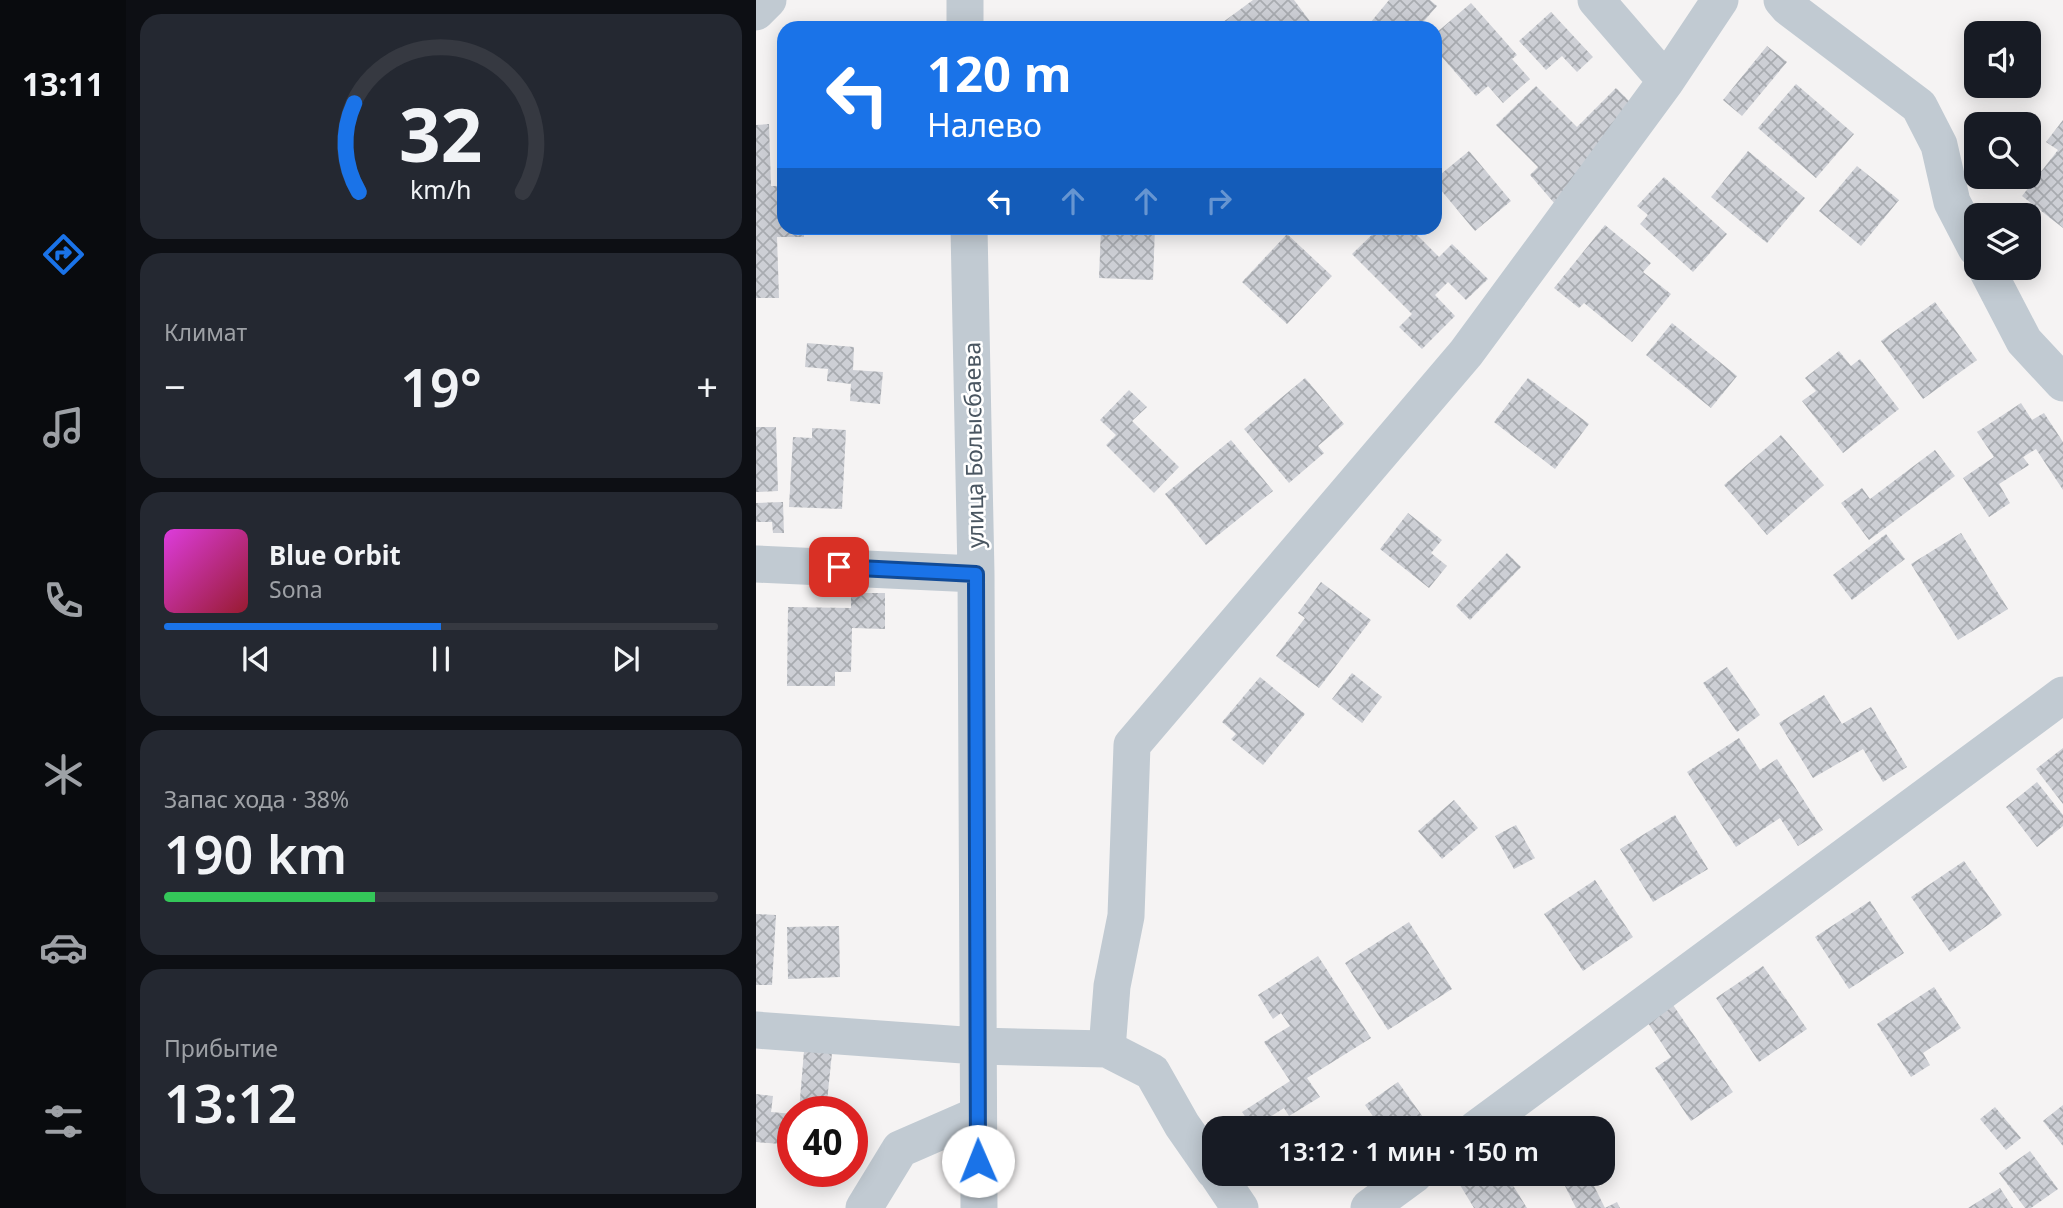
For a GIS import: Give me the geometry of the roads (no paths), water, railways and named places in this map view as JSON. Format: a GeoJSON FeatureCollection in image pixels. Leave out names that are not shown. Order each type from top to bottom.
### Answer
{"type":"FeatureCollection","features":[{"type":"Feature","properties":{"kind":"street"},"geometry":{"type":"LineString","coordinates":[[756,12],[768,0]]}},
{"type":"Feature","properties":{"kind":"street"},"geometry":{"type":"LineString","coordinates":[[965,0],[965,21]]}},
{"type":"Feature","properties":{"kind":"street"},"geometry":{"type":"LineString","coordinates":[[1596,0],[1666,81]]}},
{"type":"Feature","properties":{"kind":"street"},"geometry":{"type":"LineString","coordinates":[[1107,1049],[1112,986],[1126,916],[1132,745],[1466,353],[1666,81],[1720,0]]}},
{"type":"Feature","properties":{"kind":"street"},"geometry":{"type":"LineString","coordinates":[[1782,0],[1919,106],[1939,145],[1952,202],[1964,225]]}},
{"type":"Feature","properties":{"kind":"street","name":"улица Болысбаева"},"geometry":{"type":"LineString","coordinates":[[970,235],[976,574],[979,1208]]}},
{"type":"Feature","properties":{"kind":"street"},"geometry":{"type":"LineString","coordinates":[[1992,280],[2024,341],[2063,383]]}},
{"type":"Feature","properties":{"kind":"street"},"geometry":{"type":"LineString","coordinates":[[756,564],[976,574]]}},
{"type":"Feature","properties":{"kind":"street"},"geometry":{"type":"LineString","coordinates":[[1494,1116],[2063,695]]}},
{"type":"Feature","properties":{"kind":"street"},"geometry":{"type":"LineString","coordinates":[[756,1030],[977,1046],[1107,1049],[1152,1072],[1182,1125],[1202,1153]]}},
{"type":"Feature","properties":{"kind":"street"},"geometry":{"type":"LineString","coordinates":[[864,1208],[900,1149],[978,1115]]}},
{"type":"Feature","properties":{"kind":"street"},"geometry":{"type":"LineString","coordinates":[[1225,1186],[1240,1208]]}},
{"type":"Feature","properties":{"kind":"street"},"geometry":{"type":"LineString","coordinates":[[1369,1208],[1399,1186]]}}]}
